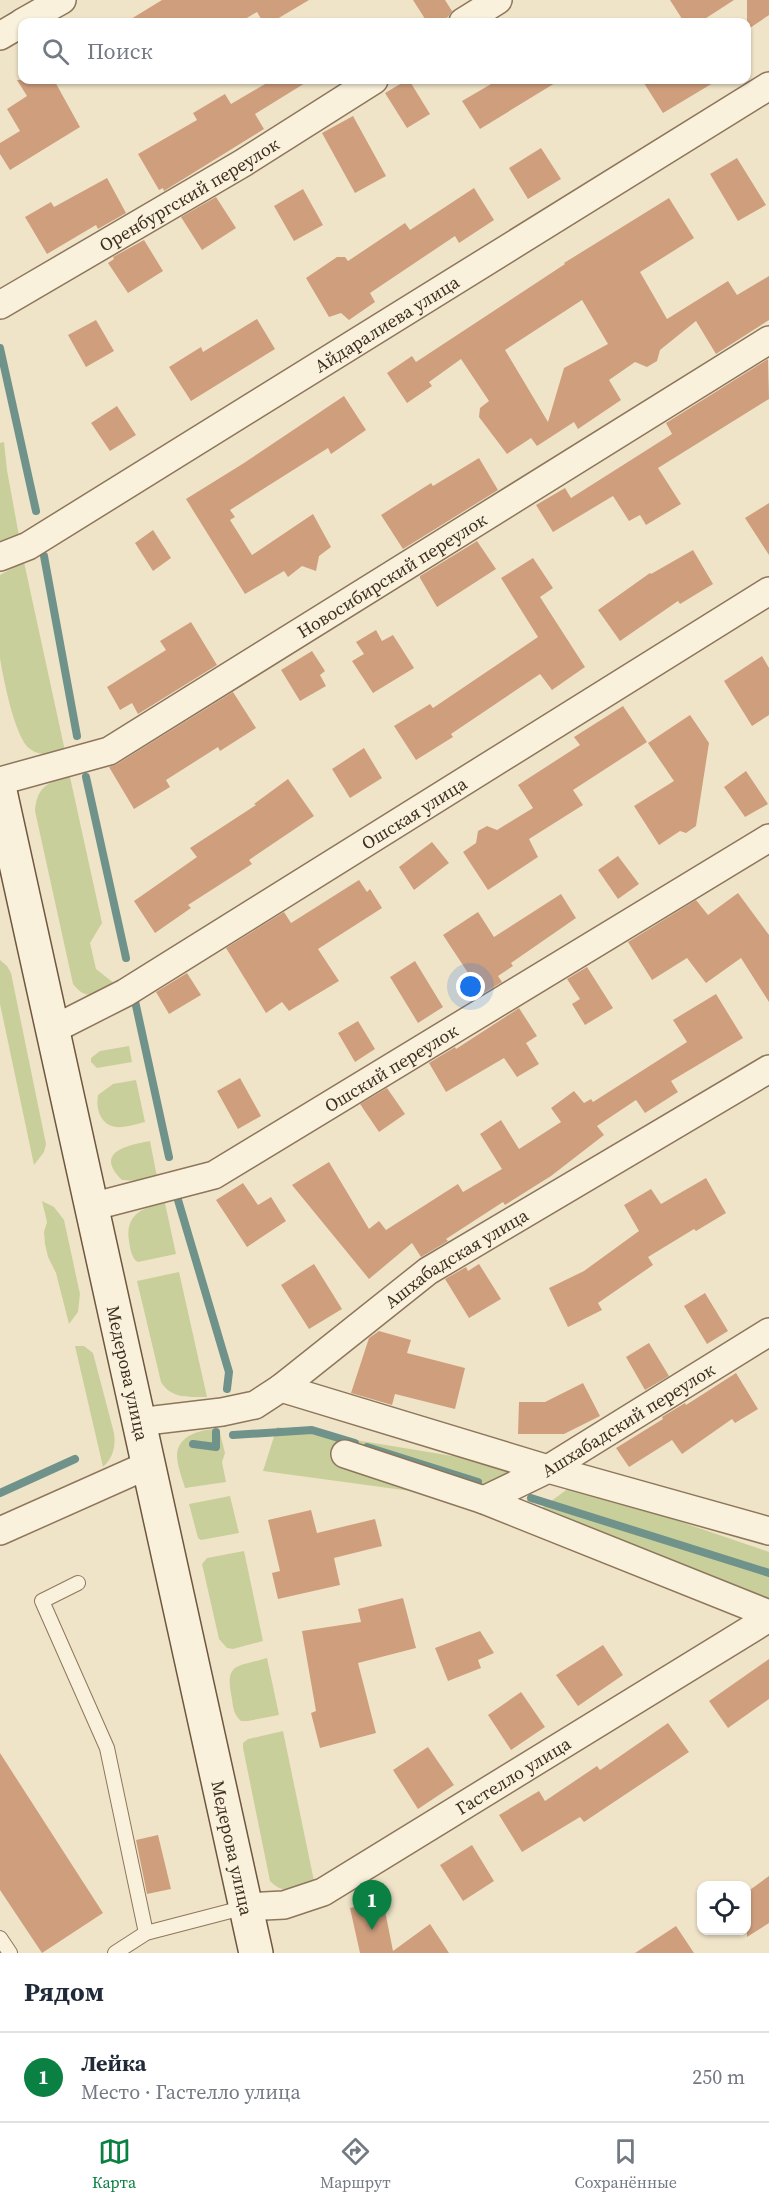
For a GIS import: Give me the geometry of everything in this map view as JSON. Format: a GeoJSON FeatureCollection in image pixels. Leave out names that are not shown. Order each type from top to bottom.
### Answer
{"type":"FeatureCollection","features":[{"type":"Feature","properties":{"kind":"main road","name":"Медерова улица"},"geometry":{"type":"LineString","coordinates":[[0,791],[256,1953]]}},
{"type":"Feature","properties":{"kind":"street"},"geometry":{"type":"LineString","coordinates":[[31,18],[62,0]]}},
{"type":"Feature","properties":{"kind":"street"},"geometry":{"type":"LineString","coordinates":[[469,18],[498,0]]}},
{"type":"Feature","properties":{"kind":"street"},"geometry":{"type":"LineString","coordinates":[[0,36],[18,26]]}},
{"type":"Feature","properties":{"kind":"street","name":"Оренбургский переулок"},"geometry":{"type":"LineString","coordinates":[[0,305],[243,163],[368,84]]}},
{"type":"Feature","properties":{"kind":"street","name":"Айдаралиева улица"},"geometry":{"type":"LineString","coordinates":[[0,557],[28,546],[769,86]]}},
{"type":"Feature","properties":{"kind":"street","name":"Новосибирский переулок"},"geometry":{"type":"LineString","coordinates":[[0,781],[109,751],[769,340]]}},
{"type":"Feature","properties":{"kind":"street","name":"Ошская улица"},"geometry":{"type":"LineString","coordinates":[[54,1029],[125,993],[769,591]]}},
{"type":"Feature","properties":{"kind":"street","name":"Ошский переулок"},"geometry":{"type":"LineString","coordinates":[[91,1206],[214,1175],[769,838]]}},
{"type":"Feature","properties":{"kind":"street","name":"Ашхабадская улица"},"geometry":{"type":"LineString","coordinates":[[138,1422],[222,1412],[255,1405],[281,1388],[428,1271],[769,1070]]}},
{"type":"Feature","properties":{"kind":"street","name":"Ашхабадский переулок"},"geometry":{"type":"LineString","coordinates":[[484,1500],[548,1469],[769,1332]]}},
{"type":"Feature","properties":{"kind":"street"},"geometry":{"type":"LineString","coordinates":[[281,1388],[548,1469],[769,1531]]}},
{"type":"Feature","properties":{"kind":"street","name":"Гастелло улица"},"geometry":{"type":"LineString","coordinates":[[345,1454],[484,1500],[769,1616]]}},
{"type":"Feature","properties":{"kind":"street"},"geometry":{"type":"LineString","coordinates":[[0,1531],[148,1465]]}},
{"type":"Feature","properties":{"kind":"street","name":"Гастелло улица"},"geometry":{"type":"LineString","coordinates":[[246,1907],[284,1905],[323,1892],[769,1616]]}},
{"type":"Feature","properties":{"kind":"lane"},"geometry":{"type":"LineString","coordinates":[[78,1583],[42,1601],[106,1748],[146,1933]]}},
{"type":"Feature","properties":{"kind":"lane"},"geometry":{"type":"LineString","coordinates":[[115,1953],[146,1933],[246,1907]]}},
{"type":"Feature","properties":{"kind":"lane"},"geometry":{"type":"LineString","coordinates":[[0,1938],[10,1953]]}},
{"type":"Feature","properties":{"kind":"green space"},"geometry":{"type":"Polygon","coordinates":[[[4,442],[19,536],[0,544],[0,443],[4,442]]]}},
{"type":"Feature","properties":{"kind":"green space"},"geometry":{"type":"Polygon","coordinates":[[[24,562],[65,751],[52,754],[34,752],[19,733],[10,707],[0,658],[0,575],[24,562]]]}},
{"type":"Feature","properties":{"kind":"green space"},"geometry":{"type":"Polygon","coordinates":[[[70,777],[102,923],[90,943],[96,969],[115,984],[98,993],[88,995],[78,990],[73,984],[35,811],[38,796],[45,786],[70,777]]]}},
{"type":"Feature","properties":{"kind":"green space"},"geometry":{"type":"Polygon","coordinates":[[[0,960],[11,973],[46,1144],[44,1152],[34,1165],[0,1004],[0,960]]]}},
{"type":"Feature","properties":{"kind":"green space"},"geometry":{"type":"Polygon","coordinates":[[[129,1046],[132,1062],[97,1068],[91,1062],[91,1058],[100,1051],[129,1046]]]}},
{"type":"Feature","properties":{"kind":"green space"},"geometry":{"type":"Polygon","coordinates":[[[136,1080],[145,1122],[120,1127],[109,1125],[99,1112],[98,1095],[113,1084],[136,1080]]]}},
{"type":"Feature","properties":{"kind":"green space"},"geometry":{"type":"Polygon","coordinates":[[[150,1141],[157,1177],[139,1181],[122,1180],[111,1163],[112,1156],[124,1148],[150,1141]]]}},
{"type":"Feature","properties":{"kind":"green space"},"geometry":{"type":"Polygon","coordinates":[[[42,1201],[54,1207],[64,1220],[80,1294],[78,1312],[69,1324],[56,1273],[48,1257],[45,1244],[44,1232],[47,1222],[42,1201]]]}},
{"type":"Feature","properties":{"kind":"green space"},"geometry":{"type":"Polygon","coordinates":[[[165,1203],[176,1254],[138,1262],[130,1249],[128,1232],[130,1224],[142,1210],[165,1203]]]}},
{"type":"Feature","properties":{"kind":"green space"},"geometry":{"type":"Polygon","coordinates":[[[179,1272],[207,1397],[175,1394],[165,1388],[161,1382],[137,1281],[179,1272]]]}},
{"type":"Feature","properties":{"kind":"green space"},"geometry":{"type":"Polygon","coordinates":[[[75,1346],[84,1346],[93,1353],[114,1433],[113,1452],[103,1467],[75,1346]]]}},
{"type":"Feature","properties":{"kind":"green space"},"geometry":{"type":"Polygon","coordinates":[[[277,1427],[519,1467],[470,1499],[263,1471],[277,1427]]]}},
{"type":"Feature","properties":{"kind":"green space"},"geometry":{"type":"Polygon","coordinates":[[[219,1429],[225,1453],[222,1462],[226,1482],[185,1488],[177,1459],[178,1448],[192,1434],[219,1429]]]}},
{"type":"Feature","properties":{"kind":"green space"},"geometry":{"type":"Polygon","coordinates":[[[573,1485],[769,1552],[769,1601],[528,1518],[573,1485]]]}},
{"type":"Feature","properties":{"kind":"green space"},"geometry":{"type":"Polygon","coordinates":[[[230,1496],[239,1533],[201,1540],[198,1538],[189,1504],[230,1496]]]}},
{"type":"Feature","properties":{"kind":"green space"},"geometry":{"type":"Polygon","coordinates":[[[244,1551],[263,1641],[233,1649],[227,1648],[219,1639],[202,1564],[207,1558],[244,1551]]]}},
{"type":"Feature","properties":{"kind":"green space"},"geometry":{"type":"Polygon","coordinates":[[[267,1658],[279,1715],[241,1721],[235,1714],[233,1705],[230,1687],[232,1672],[241,1665],[267,1658]]]}},
{"type":"Feature","properties":{"kind":"green space"},"geometry":{"type":"Polygon","coordinates":[[[283,1731],[314,1881],[291,1890],[281,1889],[270,1881],[243,1748],[243,1743],[248,1739],[283,1731]]]}},
{"type":"Feature","properties":{"kind":"building"},"geometry":{"type":"Polygon","coordinates":[[[162,0],[309,0],[279,18],[261,18],[257,12],[247,18],[133,18],[162,0]]]}},
{"type":"Feature","properties":{"kind":"building"},"geometry":{"type":"Polygon","coordinates":[[[413,0],[445,0],[452,11],[446,18],[424,18],[413,0]]]}},
{"type":"Feature","properties":{"kind":"building"},"geometry":{"type":"Polygon","coordinates":[[[670,0],[734,0],[706,18],[681,18],[670,0]]]}},
{"type":"Feature","properties":{"kind":"building"},"geometry":{"type":"Polygon","coordinates":[[[747,0],[769,0],[769,15],[751,27],[751,18],[747,18],[747,0]]]}},
{"type":"Feature","properties":{"kind":"building"},"geometry":{"type":"Polygon","coordinates":[[[20,84],[56,84],[80,127],[10,170],[0,154],[0,143],[20,131],[7,109],[27,96],[20,84]]]}},
{"type":"Feature","properties":{"kind":"building"},"geometry":{"type":"Polygon","coordinates":[[[265,84],[304,84],[255,114],[264,129],[164,191],[163,188],[159,190],[138,154],[197,120],[193,113],[225,94],[231,104],[265,84]]]}},
{"type":"Feature","properties":{"kind":"building"},"geometry":{"type":"Polygon","coordinates":[[[400,84],[411,84],[430,114],[407,128],[385,93],[400,84]]]}},
{"type":"Feature","properties":{"kind":"building"},"geometry":{"type":"Polygon","coordinates":[[[491,84],[553,84],[480,129],[462,101],[491,84]]]}},
{"type":"Feature","properties":{"kind":"building"},"geometry":{"type":"Polygon","coordinates":[[[645,84],[711,84],[663,113],[645,84]]]}},
{"type":"Feature","properties":{"kind":"building"},"geometry":{"type":"Polygon","coordinates":[[[353,116],[386,176],[355,193],[322,133],[353,116]]]}},
{"type":"Feature","properties":{"kind":"building"},"geometry":{"type":"Polygon","coordinates":[[[541,148],[561,179],[528,199],[509,168],[541,148]]]}},
{"type":"Feature","properties":{"kind":"building"},"geometry":{"type":"Polygon","coordinates":[[[737,158],[766,205],[738,221],[710,174],[737,158]]]}},
{"type":"Feature","properties":{"kind":"building"},"geometry":{"type":"Polygon","coordinates":[[[107,178],[126,213],[98,229],[96,225],[47,254],[25,217],[51,202],[54,207],[107,178]]]}},
{"type":"Feature","properties":{"kind":"building"},"geometry":{"type":"Polygon","coordinates":[[[474,188],[494,220],[459,243],[455,236],[370,293],[375,302],[349,320],[341,313],[329,317],[306,278],[337,257],[345,257],[348,261],[405,223],[410,230],[474,188]]]}},
{"type":"Feature","properties":{"kind":"building"},"geometry":{"type":"Polygon","coordinates":[[[303,189],[323,225],[294,241],[274,206],[303,189]]]}},
{"type":"Feature","properties":{"kind":"building"},"geometry":{"type":"Polygon","coordinates":[[[216,197],[236,228],[202,250],[181,217],[216,197]]]}},
{"type":"Feature","properties":{"kind":"building"},"geometry":{"type":"Polygon","coordinates":[[[669,198],[694,238],[640,272],[667,319],[728,281],[737,295],[769,276],[769,320],[716,354],[696,321],[660,350],[657,361],[647,367],[635,362],[609,380],[621,400],[578,429],[574,422],[537,446],[531,438],[507,454],[479,417],[480,408],[489,401],[461,359],[429,382],[432,386],[407,403],[387,373],[412,356],[416,362],[564,263],[669,198]],[[582,300],[505,350],[548,422],[564,368],[608,344],[582,300]]]}},
{"type":"Feature","properties":{"kind":"building"},"geometry":{"type":"Polygon","coordinates":[[[144,240],[163,271],[128,293],[108,263],[114,259],[113,257],[144,240]]]}},
{"type":"Feature","properties":{"kind":"building"},"geometry":{"type":"Polygon","coordinates":[[[257,319],[275,349],[191,401],[169,367],[201,347],[203,352],[257,319]]]}},
{"type":"Feature","properties":{"kind":"building"},"geometry":{"type":"Polygon","coordinates":[[[96,320],[114,351],[86,367],[68,335],[96,320]]]}},
{"type":"Feature","properties":{"kind":"building"},"geometry":{"type":"Polygon","coordinates":[[[768,359],[769,399],[658,468],[681,504],[646,525],[640,515],[629,521],[613,496],[553,532],[536,505],[565,488],[571,498],[672,434],[666,423],[768,359]]]}},
{"type":"Feature","properties":{"kind":"building"},"geometry":{"type":"Polygon","coordinates":[[[344,396],[366,430],[331,454],[328,448],[230,510],[235,517],[230,520],[252,555],[313,514],[331,547],[319,556],[316,571],[302,566],[288,577],[284,571],[245,594],[186,499],[344,396]]]}},
{"type":"Feature","properties":{"kind":"building"},"geometry":{"type":"Polygon","coordinates":[[[117,406],[136,435],[110,451],[91,423],[117,406]]]}},
{"type":"Feature","properties":{"kind":"building"},"geometry":{"type":"Polygon","coordinates":[[[479,458],[498,490],[403,549],[381,515],[431,483],[433,486],[479,458]]]}},
{"type":"Feature","properties":{"kind":"building"},"geometry":{"type":"Polygon","coordinates":[[[769,503],[769,555],[745,518],[769,503]]]}},
{"type":"Feature","properties":{"kind":"building"},"geometry":{"type":"Polygon","coordinates":[[[153,530],[171,558],[153,571],[135,543],[153,530]]]}},
{"type":"Feature","properties":{"kind":"building"},"geometry":{"type":"Polygon","coordinates":[[[477,541],[496,569],[437,607],[420,576],[477,541]]]}},
{"type":"Feature","properties":{"kind":"building"},"geometry":{"type":"Polygon","coordinates":[[[693,550],[713,584],[680,604],[678,601],[620,641],[598,610],[650,573],[693,550]]]}},
{"type":"Feature","properties":{"kind":"building"},"geometry":{"type":"Polygon","coordinates":[[[533,558],[553,588],[540,597],[585,667],[552,690],[540,674],[451,734],[453,737],[416,760],[394,726],[430,704],[433,708],[538,637],[501,578],[533,558]]]}},
{"type":"Feature","properties":{"kind":"building"},"geometry":{"type":"Polygon","coordinates":[[[191,622],[217,665],[138,714],[132,703],[120,710],[107,687],[166,650],[160,641],[191,622]]]}},
{"type":"Feature","properties":{"kind":"building"},"geometry":{"type":"Polygon","coordinates":[[[376,630],[382,641],[393,635],[414,668],[373,693],[352,661],[364,654],[356,642],[376,630]]]}},
{"type":"Feature","properties":{"kind":"building"},"geometry":{"type":"Polygon","coordinates":[[[312,651],[325,671],[320,675],[326,686],[300,701],[281,670],[312,651]]]}},
{"type":"Feature","properties":{"kind":"building"},"geometry":{"type":"Polygon","coordinates":[[[762,656],[769,668],[769,715],[752,726],[724,681],[762,656]]]}},
{"type":"Feature","properties":{"kind":"building"},"geometry":{"type":"Polygon","coordinates":[[[233,692],[256,728],[220,751],[218,747],[166,780],[170,787],[134,809],[109,767],[233,692]]]}},
{"type":"Feature","properties":{"kind":"building"},"geometry":{"type":"Polygon","coordinates":[[[623,706],[647,742],[573,790],[583,805],[529,839],[538,857],[488,890],[463,852],[476,843],[478,831],[487,826],[497,830],[533,808],[518,785],[580,745],[574,737],[623,706]]]}},
{"type":"Feature","properties":{"kind":"building"},"geometry":{"type":"Polygon","coordinates":[[[690,715],[709,743],[696,826],[686,833],[680,831],[659,845],[634,806],[674,781],[648,743],[690,715]]]}},
{"type":"Feature","properties":{"kind":"building"},"geometry":{"type":"Polygon","coordinates":[[[364,748],[382,778],[350,798],[332,769],[364,748]]]}},
{"type":"Feature","properties":{"kind":"building"},"geometry":{"type":"Polygon","coordinates":[[[746,771],[768,804],[745,817],[724,787],[746,771]]]}},
{"type":"Feature","properties":{"kind":"building"},"geometry":{"type":"Polygon","coordinates":[[[288,779],[314,816],[249,860],[252,864],[188,905],[191,908],[155,933],[134,901],[197,857],[190,848],[256,805],[254,804],[288,779]]]}},
{"type":"Feature","properties":{"kind":"building"},"geometry":{"type":"Polygon","coordinates":[[[432,842],[449,863],[414,890],[399,867],[432,842]]]}},
{"type":"Feature","properties":{"kind":"building"},"geometry":{"type":"Polygon","coordinates":[[[618,856],[639,884],[618,899],[598,870],[618,856]]]}},
{"type":"Feature","properties":{"kind":"building"},"geometry":{"type":"Polygon","coordinates":[[[359,880],[367,892],[370,889],[382,908],[318,949],[339,981],[289,1011],[282,1002],[266,1013],[226,948],[284,912],[291,923],[359,880]]]}},
{"type":"Feature","properties":{"kind":"building"},"geometry":{"type":"Polygon","coordinates":[[[738,893],[769,935],[769,1002],[741,958],[706,983],[687,958],[652,980],[628,942],[696,900],[708,915],[738,893]]]}},
{"type":"Feature","properties":{"kind":"building"},"geometry":{"type":"Polygon","coordinates":[[[561,894],[576,918],[511,963],[513,966],[498,976],[502,982],[482,994],[443,935],[478,912],[494,937],[561,894]]]}},
{"type":"Feature","properties":{"kind":"building"},"geometry":{"type":"Polygon","coordinates":[[[415,961],[443,1007],[418,1023],[390,977],[415,961]]]}},
{"type":"Feature","properties":{"kind":"building"},"geometry":{"type":"Polygon","coordinates":[[[587,967],[613,1008],[585,1025],[572,1004],[580,999],[567,979],[587,967]]]}},
{"type":"Feature","properties":{"kind":"building"},"geometry":{"type":"Polygon","coordinates":[[[187,973],[201,995],[169,1014],[156,992],[187,973]]]}},
{"type":"Feature","properties":{"kind":"building"},"geometry":{"type":"Polygon","coordinates":[[[716,994],[743,1038],[671,1081],[678,1092],[645,1113],[636,1100],[597,1126],[604,1135],[551,1176],[505,1205],[503,1202],[421,1257],[412,1243],[369,1279],[292,1185],[329,1162],[369,1229],[379,1221],[386,1230],[458,1184],[463,1192],[502,1169],[480,1134],[501,1120],[519,1149],[561,1122],[551,1108],[574,1091],[584,1103],[591,1099],[593,1102],[687,1042],[673,1020],[716,994]]]}},
{"type":"Feature","properties":{"kind":"building"},"geometry":{"type":"Polygon","coordinates":[[[519,1008],[537,1036],[526,1043],[539,1064],[517,1077],[504,1058],[446,1092],[429,1063],[455,1047],[456,1049],[519,1008]]]}},
{"type":"Feature","properties":{"kind":"building"},"geometry":{"type":"Polygon","coordinates":[[[358,1021],[375,1049],[355,1062],[338,1033],[358,1021]]]}},
{"type":"Feature","properties":{"kind":"building"},"geometry":{"type":"Polygon","coordinates":[[[240,1078],[261,1116],[238,1129],[217,1091],[240,1078]]]}},
{"type":"Feature","properties":{"kind":"building"},"geometry":{"type":"Polygon","coordinates":[[[387,1088],[405,1114],[379,1132],[360,1104],[387,1088]]]}},
{"type":"Feature","properties":{"kind":"building"},"geometry":{"type":"Polygon","coordinates":[[[706,1178],[726,1213],[648,1257],[653,1265],[598,1303],[602,1310],[568,1327],[549,1288],[584,1271],[639,1231],[624,1205],[651,1189],[661,1204],[706,1178]]]}},
{"type":"Feature","properties":{"kind":"building"},"geometry":{"type":"Polygon","coordinates":[[[243,1183],[258,1205],[271,1197],[286,1221],[247,1247],[216,1200],[243,1183]]]}},
{"type":"Feature","properties":{"kind":"building"},"geometry":{"type":"Polygon","coordinates":[[[314,1264],[342,1309],[309,1329],[281,1285],[314,1264]]]}},
{"type":"Feature","properties":{"kind":"building"},"geometry":{"type":"Polygon","coordinates":[[[479,1264],[501,1299],[469,1318],[445,1279],[466,1267],[468,1271],[479,1264]]]}},
{"type":"Feature","properties":{"kind":"building"},"geometry":{"type":"Polygon","coordinates":[[[705,1293],[728,1331],[707,1344],[684,1306],[705,1293]]]}},
{"type":"Feature","properties":{"kind":"building"},"geometry":{"type":"Polygon","coordinates":[[[379,1331],[411,1340],[407,1353],[465,1368],[455,1409],[395,1394],[392,1405],[351,1393],[369,1338],[379,1331]]]}},
{"type":"Feature","properties":{"kind":"building"},"geometry":{"type":"Polygon","coordinates":[[[649,1343],[669,1376],[645,1390],[626,1357],[649,1343]]]}},
{"type":"Feature","properties":{"kind":"building"},"geometry":{"type":"Polygon","coordinates":[[[736,1373],[758,1409],[735,1423],[732,1419],[682,1454],[672,1440],[629,1467],[616,1448],[663,1419],[662,1417],[685,1403],[686,1405],[736,1373]]]}},
{"type":"Feature","properties":{"kind":"building"},"geometry":{"type":"Polygon","coordinates":[[[583,1383],[600,1416],[564,1434],[518,1434],[519,1402],[545,1402],[583,1383]]]}},
{"type":"Feature","properties":{"kind":"building"},"geometry":{"type":"Polygon","coordinates":[[[311,1510],[317,1533],[375,1519],[382,1546],[334,1558],[340,1585],[278,1599],[272,1573],[280,1571],[268,1520],[311,1510]]]}},
{"type":"Feature","properties":{"kind":"building"},"geometry":{"type":"Polygon","coordinates":[[[403,1598],[416,1648],[358,1663],[376,1733],[320,1748],[311,1713],[316,1711],[302,1631],[361,1622],[358,1609],[403,1598]]]}},
{"type":"Feature","properties":{"kind":"building"},"geometry":{"type":"Polygon","coordinates":[[[480,1631],[494,1653],[478,1660],[481,1668],[448,1681],[435,1648],[480,1631]]]}},
{"type":"Feature","properties":{"kind":"building"},"geometry":{"type":"Polygon","coordinates":[[[603,1645],[623,1675],[578,1706],[556,1675],[603,1645]]]}},
{"type":"Feature","properties":{"kind":"building"},"geometry":{"type":"Polygon","coordinates":[[[769,1659],[769,1699],[728,1728],[709,1701],[769,1659]]]}},
{"type":"Feature","properties":{"kind":"building"},"geometry":{"type":"Polygon","coordinates":[[[521,1692],[545,1727],[511,1750],[488,1715],[521,1692]]]}},
{"type":"Feature","properties":{"kind":"building"},"geometry":{"type":"Polygon","coordinates":[[[668,1723],[689,1752],[584,1822],[580,1817],[522,1852],[499,1815],[539,1791],[545,1801],[597,1766],[600,1770],[668,1723]]]}},
{"type":"Feature","properties":{"kind":"building"},"geometry":{"type":"Polygon","coordinates":[[[428,1747],[454,1785],[418,1809],[393,1770],[428,1747]]]}},
{"type":"Feature","properties":{"kind":"building"},"geometry":{"type":"Polygon","coordinates":[[[0,1753],[103,1913],[42,1953],[0,1890],[0,1753]]]}},
{"type":"Feature","properties":{"kind":"building"},"geometry":{"type":"Polygon","coordinates":[[[158,1835],[171,1889],[147,1894],[136,1840],[158,1835]]]}},
{"type":"Feature","properties":{"kind":"building"},"geometry":{"type":"Polygon","coordinates":[[[472,1845],[494,1881],[463,1901],[440,1865],[472,1845]]]}},
{"type":"Feature","properties":{"kind":"building"},"geometry":{"type":"Polygon","coordinates":[[[769,1876],[769,1923],[751,1934],[751,1889],[769,1876]]]}},
{"type":"Feature","properties":{"kind":"building"},"geometry":{"type":"Polygon","coordinates":[[[383,1901],[393,1951],[430,1924],[449,1953],[360,1953],[350,1908],[383,1901]]]}},
{"type":"Feature","properties":{"kind":"building"},"geometry":{"type":"Polygon","coordinates":[[[676,1926],[694,1953],[635,1953],[676,1926]]]}},
{"type":"Feature","properties":{"kind":"waterway"},"geometry":{"type":"LineString","coordinates":[[0,348],[36,511]]}},
{"type":"Feature","properties":{"kind":"waterway"},"geometry":{"type":"LineString","coordinates":[[44,556],[77,736]]}},
{"type":"Feature","properties":{"kind":"waterway"},"geometry":{"type":"LineString","coordinates":[[86,777],[126,958]]}},
{"type":"Feature","properties":{"kind":"waterway"},"geometry":{"type":"LineString","coordinates":[[135,1001],[169,1157]]}},
{"type":"Feature","properties":{"kind":"waterway"},"geometry":{"type":"LineString","coordinates":[[178,1200],[229,1372],[227,1389]]}},
{"type":"Feature","properties":{"kind":"waterway"},"geometry":{"type":"LineString","coordinates":[[233,1435],[312,1430],[355,1443]]}},
{"type":"Feature","properties":{"kind":"waterway"},"geometry":{"type":"LineString","coordinates":[[193,1444],[216,1447],[216,1432]]}},
{"type":"Feature","properties":{"kind":"waterway"},"geometry":{"type":"LineString","coordinates":[[367,1447],[478,1482]]}},
{"type":"Feature","properties":{"kind":"waterway"},"geometry":{"type":"LineString","coordinates":[[0,1493],[75,1459]]}},
{"type":"Feature","properties":{"kind":"waterway"},"geometry":{"type":"LineString","coordinates":[[531,1498],[769,1573]]}},
{"type":"Feature","properties":{"kind":"place","name":"Лейка"},"geometry":{"type":"Point","coordinates":[372,1930]}}]}
